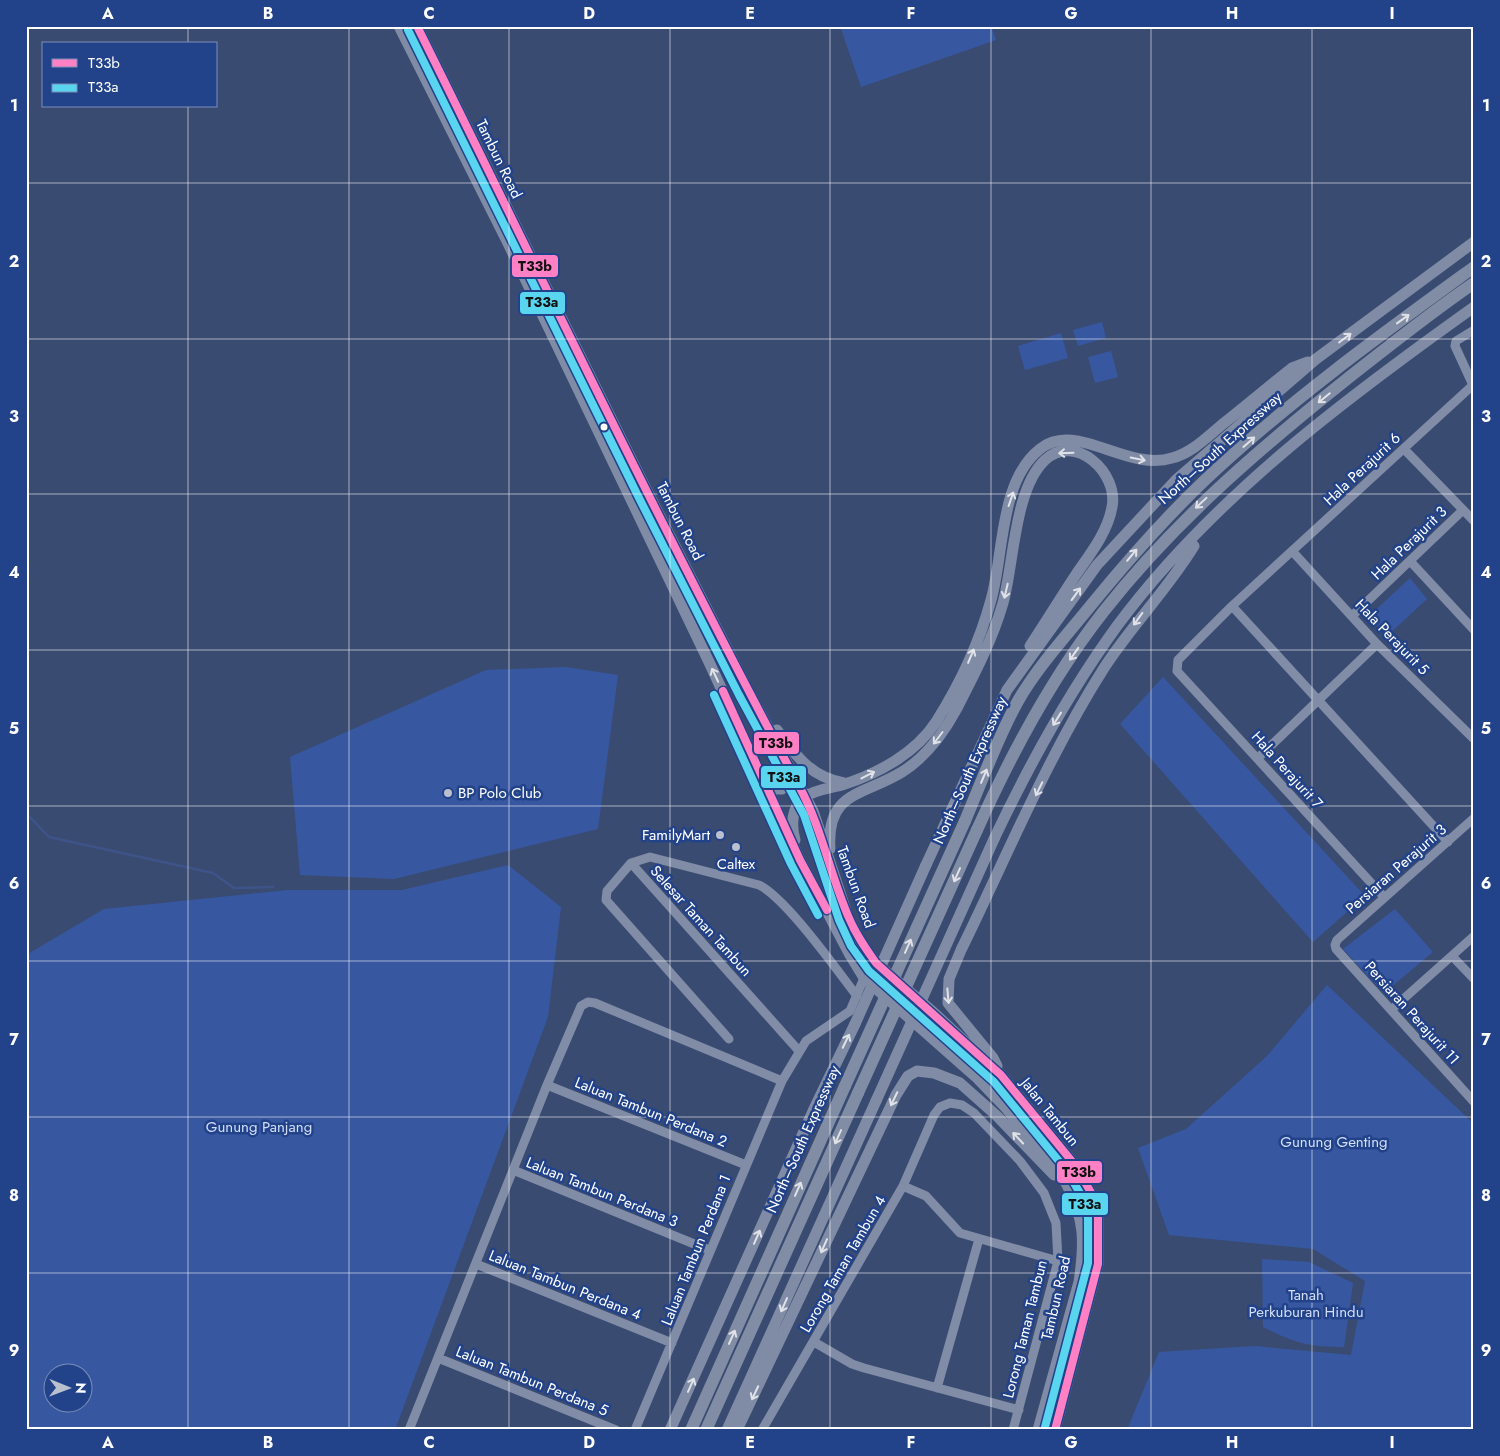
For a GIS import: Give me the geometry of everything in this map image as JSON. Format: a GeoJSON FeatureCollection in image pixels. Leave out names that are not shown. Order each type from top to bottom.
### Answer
{"type":"FeatureCollection","features":[{"type":"Feature","properties":{"kind":"highway","name":"North–South Expressway"},"geometry":{"type":"LineString","coordinates":[[691,1430],[965,821],[1000,737],[1019,700],[1054,650],[1142,543],[1206,478],[1294,402],[1362,349],[1474,267]]}},
{"type":"Feature","properties":{"kind":"highway","name":"North–South Expressway"},"geometry":{"type":"LineString","coordinates":[[706,1430],[977,830],[1016,750],[1068,662],[1104,612],[1169,536],[1254,454],[1430,314],[1474,283]]}},
{"type":"Feature","properties":{"kind":"main road","name":"Tambun Road"},"geometry":{"type":"LineString","coordinates":[[400,26],[507,241],[724,693],[764,783]]}},
{"type":"Feature","properties":{"kind":"main road","name":"Tambun Road"},"geometry":{"type":"LineString","coordinates":[[417,26],[643,485],[748,690],[806,796],[813,811],[848,917],[860,940],[876,963],[934,1012],[1001,1076]]}},
{"type":"Feature","properties":{"kind":"main road"},"geometry":{"type":"LineString","coordinates":[[1008,690],[1097,565],[1176,480],[1316,359],[1474,242]]}},
{"type":"Feature","properties":{"kind":"main road"},"geometry":{"type":"LineString","coordinates":[[727,1430],[994,839],[1046,736],[1084,675],[1118,626],[1153,583],[1208,523],[1279,457],[1363,390],[1474,307]]}},
{"type":"Feature","properties":{"kind":"main road"},"geometry":{"type":"LineString","coordinates":[[800,861],[793,831],[793,819],[797,806],[806,796],[847,784],[895,762],[930,730],[944,709],[965,670],[981,634],[992,599],[1002,534],[1015,486],[1029,460],[1038,450],[1048,443],[1070,440],[1086,442],[1115,454],[1139,460],[1153,462],[1173,458],[1201,442],[1292,368],[1316,359]]}},
{"type":"Feature","properties":{"kind":"main road"},"geometry":{"type":"LineString","coordinates":[[598,431],[610,445],[626,472],[643,485],[642,506],[658,542],[661,562]]}},
{"type":"Feature","properties":{"kind":"main road"},"geometry":{"type":"LineString","coordinates":[[670,1430],[814,1108],[1023,656],[1108,523],[1114,496],[1112,486],[1100,465],[1083,455],[1072,452],[1052,454],[1037,469],[1021,507],[1003,603],[992,638],[975,674],[940,736],[926,753],[902,772],[858,792],[839,805],[834,813],[829,833],[831,865]]}},
{"type":"Feature","properties":{"kind":"main road"},"geometry":{"type":"LineString","coordinates":[[1001,1076],[993,1058],[948,1003],[948,979],[960,950],[1076,715],[1104,668],[1139,618],[1188,556],[1208,523]]}},
{"type":"Feature","properties":{"kind":"main road"},"geometry":{"type":"LineString","coordinates":[[748,690],[783,738],[811,771],[831,781],[847,784]]}},
{"type":"Feature","properties":{"kind":"main road"},"geometry":{"type":"LineString","coordinates":[[764,783],[773,789],[782,789],[787,785],[788,775],[782,750]]}},
{"type":"Feature","properties":{"kind":"main road"},"geometry":{"type":"LineString","coordinates":[[764,783],[800,861]]}},
{"type":"Feature","properties":{"kind":"main road","name":"Tambun Road"},"geometry":{"type":"LineString","coordinates":[[800,861],[864,978],[977,1078],[1022,1126],[1066,1183],[1080,1212],[1083,1227],[1082,1259],[1073,1304],[1038,1430]]}},
{"type":"Feature","properties":{"kind":"main road"},"geometry":{"type":"LineString","coordinates":[[737,1430],[896,1095],[908,1076],[917,1071],[925,1071],[960,1084],[997,1116],[1048,1171],[1066,1183]]}},
{"type":"Feature","properties":{"kind":"main road","name":"Jalan Tambun"},"geometry":{"type":"LineString","coordinates":[[1001,1076],[1075,1165],[1093,1196],[1098,1217],[1098,1264],[1055,1430]]}},
{"type":"Feature","properties":{"kind":"street","name":"Hala Perajurit 6"},"geometry":{"type":"LineString","coordinates":[[1178,660],[1232,606],[1474,385],[1455,344],[1474,330]]}},
{"type":"Feature","properties":{"kind":"street"},"geometry":{"type":"LineString","coordinates":[[1404,449],[1474,521]]}},
{"type":"Feature","properties":{"kind":"street","name":"Hala Perajurit 3"},"geometry":{"type":"LineString","coordinates":[[1352,616],[1463,510]]}},
{"type":"Feature","properties":{"kind":"street","name":"Hala Perajurit 5"},"geometry":{"type":"LineString","coordinates":[[1293,552],[1377,644],[1474,739]]}},
{"type":"Feature","properties":{"kind":"street"},"geometry":{"type":"LineString","coordinates":[[1410,561],[1474,630]]}},
{"type":"Feature","properties":{"kind":"street"},"geometry":{"type":"LineString","coordinates":[[1232,606],[1448,842]]}},
{"type":"Feature","properties":{"kind":"street"},"geometry":{"type":"LineString","coordinates":[[1258,758],[1377,644]]}},
{"type":"Feature","properties":{"kind":"street","name":"Hala Perajurit 7"},"geometry":{"type":"LineString","coordinates":[[1178,660],[1177,671],[1384,897]]}},
{"type":"Feature","properties":{"kind":"street","name":"Persiaran Perajurit 3"},"geometry":{"type":"LineString","coordinates":[[1337,940],[1474,818]]}},
{"type":"Feature","properties":{"kind":"street","name":"Selesar Taman Tambun"},"geometry":{"type":"LineString","coordinates":[[799,1051],[631,863],[650,857],[759,885],[768,889],[785,906],[857,996]]}},
{"type":"Feature","properties":{"kind":"street"},"geometry":{"type":"LineString","coordinates":[[631,863],[606,891],[605,898],[729,1039]]}},
{"type":"Feature","properties":{"kind":"street"},"geometry":{"type":"LineString","coordinates":[[1391,1010],[1474,936]]}},
{"type":"Feature","properties":{"kind":"street","name":"Persiaran Perajurit 11"},"geometry":{"type":"LineString","coordinates":[[1337,940],[1334,944],[1336,950],[1474,1102]]}},
{"type":"Feature","properties":{"kind":"street"},"geometry":{"type":"LineString","coordinates":[[1452,956],[1474,979]]}},
{"type":"Feature","properties":{"kind":"street","name":"Laluan Tambun Perdana 1"},"geometry":{"type":"LineString","coordinates":[[636,1430],[709,1250],[782,1080],[806,1041],[850,1011],[864,978]]}},
{"type":"Feature","properties":{"kind":"street"},"geometry":{"type":"LineString","coordinates":[[409,1430],[547,1085],[579,1010],[588,1002],[595,1003],[782,1080]]}},
{"type":"Feature","properties":{"kind":"street","name":"Laluan Tambun Perdana 2"},"geometry":{"type":"LineString","coordinates":[[547,1085],[746,1165]]}},
{"type":"Feature","properties":{"kind":"street","name":"Lorong Taman Tambun"},"geometry":{"type":"LineString","coordinates":[[940,1107],[956,1103],[968,1108],[1020,1161],[1050,1204],[1058,1235],[1058,1261],[1013,1430]]}},
{"type":"Feature","properties":{"kind":"street","name":"Lorong Taman Tambun 4"},"geometry":{"type":"LineString","coordinates":[[762,1430],[903,1186],[934,1115],[940,1107]]}},
{"type":"Feature","properties":{"kind":"street","name":"Laluan Tambun Perdana 3"},"geometry":{"type":"LineString","coordinates":[[513,1170],[709,1250]]}},
{"type":"Feature","properties":{"kind":"street"},"geometry":{"type":"LineString","coordinates":[[903,1186],[926,1196],[960,1233],[1058,1261]]}},
{"type":"Feature","properties":{"kind":"street"},"geometry":{"type":"LineString","coordinates":[[938,1388],[979,1239]]}},
{"type":"Feature","properties":{"kind":"street","name":"Laluan Tambun Perdana 4"},"geometry":{"type":"LineString","coordinates":[[476,1264],[672,1343]]}},
{"type":"Feature","properties":{"kind":"street","name":"Lorong Taman Tambun"},"geometry":{"type":"LineString","coordinates":[[814,1342],[852,1364],[1019,1410]]}},
{"type":"Feature","properties":{"kind":"street","name":"Laluan Tambun Perdana 5"},"geometry":{"type":"LineString","coordinates":[[438,1358],[616,1430]]}},
{"type":"Feature","properties":{"kind":"green space"},"geometry":{"type":"Polygon","coordinates":[[[840,26],[991,26],[996,40],[861,87],[840,26]]]}},
{"type":"Feature","properties":{"kind":"green space"},"geometry":{"type":"Polygon","coordinates":[[[1102,322],[1106,338],[1078,346],[1073,330],[1102,322]]]}},
{"type":"Feature","properties":{"kind":"green space"},"geometry":{"type":"Polygon","coordinates":[[[1061,333],[1068,358],[1025,370],[1018,346],[1061,333]]]}},
{"type":"Feature","properties":{"kind":"green space"},"geometry":{"type":"Polygon","coordinates":[[[1111,351],[1118,377],[1095,383],[1088,357],[1111,351]]]}},
{"type":"Feature","properties":{"kind":"green space"},"geometry":{"type":"Polygon","coordinates":[[[1410,578],[1427,599],[1388,635],[1368,617],[1410,578]]]}},
{"type":"Feature","properties":{"kind":"green space","name":"BP Polo Club"},"geometry":{"type":"Polygon","coordinates":[[[566,667],[618,675],[598,829],[394,879],[300,875],[290,757],[486,670],[566,667]]]}},
{"type":"Feature","properties":{"kind":"green space"},"geometry":{"type":"Polygon","coordinates":[[[1163,677],[1365,896],[1313,942],[1120,724],[1163,677]]]}},
{"type":"Feature","properties":{"kind":"green space","name":"Gunung Panjang"},"geometry":{"type":"Polygon","coordinates":[[[508,865],[561,907],[548,1017],[395,1430],[26,1430],[26,955],[104,909],[288,890],[402,890],[508,865]]]}},
{"type":"Feature","properties":{"kind":"green space"},"geometry":{"type":"Polygon","coordinates":[[[1395,909],[1433,952],[1384,993],[1343,949],[1395,909]]]}},
{"type":"Feature","properties":{"kind":"green space","name":"Gunung Genting"},"geometry":{"type":"Polygon","coordinates":[[[1327,985],[1474,1124],[1474,1430],[1127,1430],[1159,1352],[1255,1346],[1351,1355],[1365,1281],[1313,1249],[1169,1235],[1138,1148],[1186,1129],[1267,1056],[1327,985]]]}},
{"type":"Feature","properties":{"kind":"green space","name":"Tanah Perkuburan Hindu"},"geometry":{"type":"Polygon","coordinates":[[[1262,1259],[1309,1262],[1353,1283],[1344,1347],[1302,1343],[1263,1327],[1262,1259]]]}},
{"type":"Feature","properties":{"kind":"waterway"},"geometry":{"type":"LineString","coordinates":[[26,813],[49,837],[213,873],[234,888],[273,887]]}},
{"type":"Feature","properties":{"kind":"transit line","name":"T33b"},"geometry":{"type":"LineString","coordinates":[[417,26],[652,503],[807,802],[842,902],[858,936],[876,963],[1001,1075],[1075,1165],[1093,1196],[1098,1217],[1098,1264],[1055,1430]]}},
{"type":"Feature","properties":{"kind":"transit line","name":"T33a"},"geometry":{"type":"LineString","coordinates":[[408,30],[637,494],[739,695],[804,815],[839,920],[851,946],[869,971],[994,1082],[1067,1171],[1084,1200],[1088,1218],[1088,1263],[1045,1427]]}},
{"type":"Feature","properties":{"kind":"transit line","name":"T33b"},"geometry":{"type":"LineString","coordinates":[[723,691],[800,860],[827,910]]}},
{"type":"Feature","properties":{"kind":"transit line","name":"T33a"},"geometry":{"type":"LineString","coordinates":[[714,695],[791,864],[818,915]]}},
{"type":"Feature","properties":{"kind":"place","name":"BP Polo Club"},"geometry":{"type":"Point","coordinates":[448,793]}},
{"type":"Feature","properties":{"kind":"place","name":"FamilyMart"},"geometry":{"type":"Point","coordinates":[720,835]}},
{"type":"Feature","properties":{"kind":"place","name":"Caltex"},"geometry":{"type":"Point","coordinates":[736,847]}}]}
